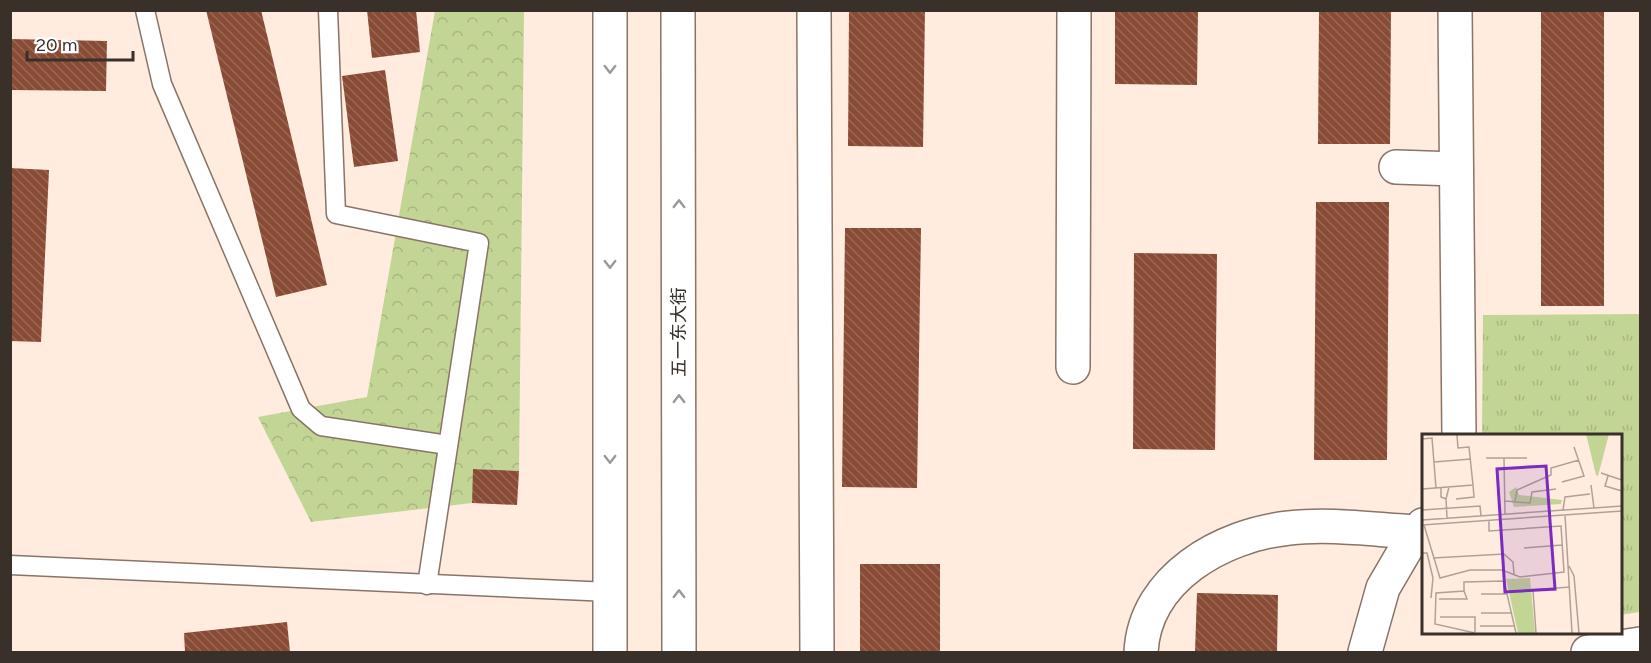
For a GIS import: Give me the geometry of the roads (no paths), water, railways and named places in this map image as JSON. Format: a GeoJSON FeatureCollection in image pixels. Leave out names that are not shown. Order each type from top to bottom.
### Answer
{"type":"FeatureCollection","features":[{"type":"Feature","properties":{"kind":"street"},"geometry":{"type":"LineString","coordinates":[[610,10],[610,652]]}},
{"type":"Feature","properties":{"kind":"street","name":"五一东大街"},"geometry":{"type":"LineString","coordinates":[[678,10],[679,652]]}},
{"type":"Feature","properties":{"kind":"street"},"geometry":{"type":"LineString","coordinates":[[814,10],[817,652]]}},
{"type":"Feature","properties":{"kind":"street"},"geometry":{"type":"LineString","coordinates":[[1073,366],[1074,10]]}},
{"type":"Feature","properties":{"kind":"street"},"geometry":{"type":"LineString","coordinates":[[1455,10],[1459,434]]}},
{"type":"Feature","properties":{"kind":"street"},"geometry":{"type":"LineString","coordinates":[[1396,167],[1456,169]]}},
{"type":"Feature","properties":{"kind":"street"},"geometry":{"type":"LineString","coordinates":[[1141,652],[1141,637],[1155,600],[1179,574],[1216,549],[1253,535],[1290,528],[1420,529]]}},
{"type":"Feature","properties":{"kind":"street"},"geometry":{"type":"LineString","coordinates":[[1365,652],[1383,588],[1420,529]]}},
{"type":"Feature","properties":{"kind":"street"},"geometry":{"type":"LineString","coordinates":[[1588,652],[1641,644]]}},
{"type":"Feature","properties":{"kind":"lane"},"geometry":{"type":"LineString","coordinates":[[145,10],[162,84],[301,409],[321,426],[448,445]]}},
{"type":"Feature","properties":{"kind":"lane"},"geometry":{"type":"LineString","coordinates":[[328,10],[336,214],[479,243],[427,585]]}},
{"type":"Feature","properties":{"kind":"lane"},"geometry":{"type":"LineString","coordinates":[[10,565],[610,592]]}}]}
